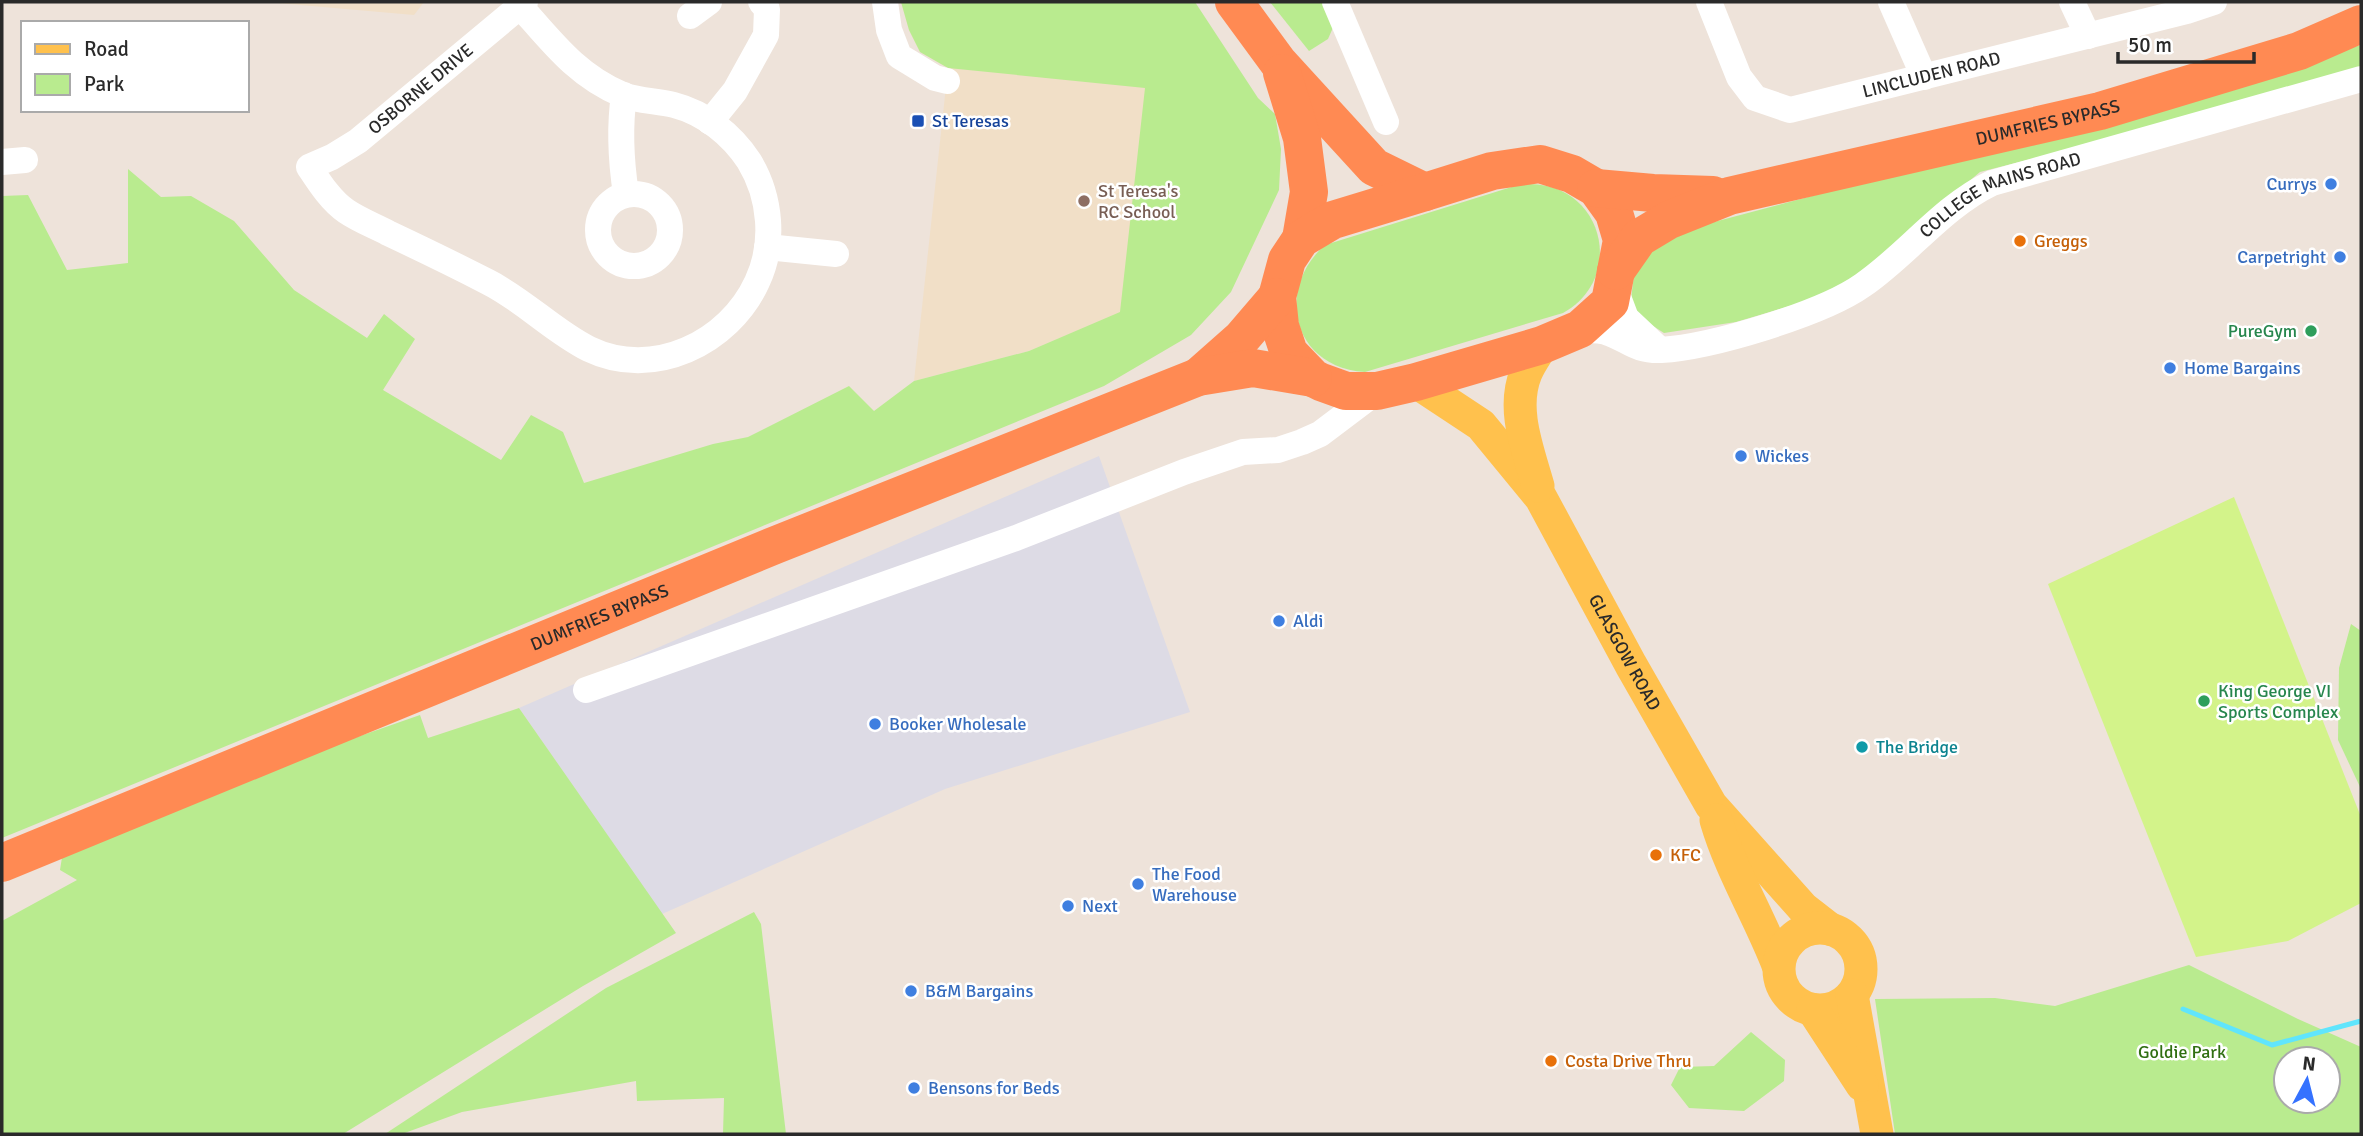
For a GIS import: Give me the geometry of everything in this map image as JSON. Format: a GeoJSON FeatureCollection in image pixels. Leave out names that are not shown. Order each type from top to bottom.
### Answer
{"type":"FeatureCollection","features":[{"type":"Feature","properties":{"kind":"highway"},"geometry":{"type":"LineString","coordinates":[[1234,2],[1279,62],[1374,167],[1425,192]]}},
{"type":"Feature","properties":{"kind":"highway","name":"DUMFRIES BYPASS"},"geometry":{"type":"LineString","coordinates":[[2,863],[773,546],[1198,377],[1253,368],[1317,380],[1346,391],[1377,391],[1542,345],[1580,330],[1610,302],[1615,278],[1639,238],[1669,220],[1729,196],[2100,111],[2299,51],[2361,24]]}},
{"type":"Feature","properties":{"kind":"highway"},"geometry":{"type":"LineString","coordinates":[[1279,62],[1302,138],[1309,192],[1301,239],[1287,260],[1277,297],[1280,326],[1289,353],[1317,380]]}},
{"type":"Feature","properties":{"kind":"highway"},"geometry":{"type":"LineString","coordinates":[[1301,239],[1333,220],[1492,171],[1540,164],[1572,174],[1596,188],[1614,213],[1622,240],[1615,278]]}},
{"type":"Feature","properties":{"kind":"highway","name":"DUMFRIES BYPASS"},"geometry":{"type":"LineString","coordinates":[[1596,188],[1653,194],[1729,196]]}},
{"type":"Feature","properties":{"kind":"highway","name":"DUMFRIES BYPASS"},"geometry":{"type":"LineString","coordinates":[[1198,377],[1241,339],[1277,297]]}},
{"type":"Feature","properties":{"kind":"main road","name":"GLASGOW ROAD"},"geometry":{"type":"LineString","coordinates":[[1541,498],[1522,426],[1520,398],[1525,373],[1542,345]]}},
{"type":"Feature","properties":{"kind":"main road","name":"GLASGOW ROAD"},"geometry":{"type":"LineString","coordinates":[[1416,382],[1481,425],[1541,498],[1631,665],[1711,805],[1803,908],[1830,929]]}},
{"type":"Feature","properties":{"kind":"main road","name":"GLASGOW ROAD"},"geometry":{"type":"LineString","coordinates":[[1711,805],[1725,851],[1766,933],[1778,965]]}},
{"type":"Feature","properties":{"kind":"main road"},"geometry":{"type":"LineString","coordinates":[[1830,929],[1842,934],[1858,952],[1861,975],[1852,995],[1835,1008],[1813,1010],[1803,1007],[1787,994],[1781,985],[1778,965],[1782,951],[1790,940],[1802,931],[1830,929]]}},
{"type":"Feature","properties":{"kind":"main road"},"geometry":{"type":"LineString","coordinates":[[1852,995],[1877,1134]]}},
{"type":"Feature","properties":{"kind":"main road"},"geometry":{"type":"LineString","coordinates":[[1813,1010],[1869,1096]]}},
{"type":"Feature","properties":{"kind":"street"},"geometry":{"type":"LineString","coordinates":[[710,122],[735,91],[766,35],[767,9],[761,2]]}},
{"type":"Feature","properties":{"kind":"street"},"geometry":{"type":"LineString","coordinates":[[885,2],[889,30],[899,56],[935,78],[947,81]]}},
{"type":"Feature","properties":{"kind":"street"},"geometry":{"type":"LineString","coordinates":[[1335,2],[1386,122]]}},
{"type":"Feature","properties":{"kind":"street","name":"LINCLUDEN ROAD"},"geometry":{"type":"LineString","coordinates":[[1709,2],[1739,77],[1755,98],[1790,110],[2214,2]]}},
{"type":"Feature","properties":{"kind":"street"},"geometry":{"type":"LineString","coordinates":[[1891,2],[1924,77]]}},
{"type":"Feature","properties":{"kind":"street"},"geometry":{"type":"LineString","coordinates":[[2072,2],[2088,36]]}},
{"type":"Feature","properties":{"kind":"street"},"geometry":{"type":"LineString","coordinates":[[522,4],[579,71],[624,95],[675,105],[710,122],[737,145],[757,176],[767,211],[767,247],[836,254]]}},
{"type":"Feature","properties":{"kind":"street","name":"OSBORNE DRIVE"},"geometry":{"type":"LineString","coordinates":[[522,4],[358,141],[309,167],[323,188],[344,211],[493,285],[589,349],[614,357],[650,359],[668,356],[686,351],[718,333],[743,307],[753,291],[762,270],[767,247]]}},
{"type":"Feature","properties":{"kind":"street","name":"COLLEGE MAINS ROAD"},"geometry":{"type":"LineString","coordinates":[[1580,330],[1606,332],[1639,349],[1660,350],[1694,345],[1745,332],[1813,311],[1864,284],[1974,192],[1992,183],[2361,79]]}},
{"type":"Feature","properties":{"kind":"street"},"geometry":{"type":"LineString","coordinates":[[624,95],[620,120],[626,194]]}},
{"type":"Feature","properties":{"kind":"street"},"geometry":{"type":"LineString","coordinates":[[1615,278],[1626,318],[1660,350]]}},
{"type":"Feature","properties":{"kind":"street"},"geometry":{"type":"LineString","coordinates":[[1302,442],[1320,419],[1323,400],[1317,380]]}},
{"type":"Feature","properties":{"kind":"street"},"geometry":{"type":"LineString","coordinates":[[586,690],[1016,538],[1208,464],[1243,452],[1278,450],[1302,442],[1320,434],[1377,391]]}},
{"type":"Feature","properties":{"kind":"shaded area"},"geometry":{"type":"Polygon","coordinates":[[[266,2],[424,2],[414,15],[266,2]]]}},
{"type":"Feature","properties":{"kind":"shaded area","name":"St Teresa's RC School"},"geometry":{"type":"Polygon","coordinates":[[[901,2],[1162,2],[1136,306],[1029,351],[914,381],[948,68],[920,52],[909,30],[901,2]]]}},
{"type":"Feature","properties":{"kind":"shaded area"},"geometry":{"type":"Polygon","coordinates":[[[1099,456],[1190,712],[945,789],[662,914],[519,708],[1099,456]]]}},
{"type":"Feature","properties":{"kind":"green space"},"geometry":{"type":"Polygon","coordinates":[[[901,2],[1195,2],[1258,98],[1275,114],[1281,149],[1279,190],[1231,292],[1191,335],[1104,386],[2,838],[2,196],[28,195],[67,270],[128,263],[128,169],[161,197],[191,196],[234,221],[294,290],[367,338],[384,314],[415,339],[383,390],[501,460],[531,415],[563,432],[584,483],[713,444],[748,437],[849,386],[874,411],[914,381],[1029,351],[1120,312],[1145,88],[948,68],[920,52],[909,30],[901,2]]]}},
{"type":"Feature","properties":{"kind":"green space"},"geometry":{"type":"Polygon","coordinates":[[[1270,2],[1325,2],[1335,23],[1328,39],[1309,51],[1270,2]]]}},
{"type":"Feature","properties":{"kind":"green space"},"geometry":{"type":"Polygon","coordinates":[[[2361,45],[2361,67],[2128,134],[1980,172],[1852,280],[1814,299],[1736,322],[1664,333],[1639,317],[1631,299],[1635,267],[1655,246],[1680,231],[2361,45]]]}},
{"type":"Feature","properties":{"kind":"green space"},"geometry":{"type":"Polygon","coordinates":[[[1518,185],[1555,188],[1575,200],[1590,216],[1598,236],[1600,257],[1595,278],[1583,297],[1563,313],[1365,372],[1341,367],[1321,357],[1307,342],[1299,324],[1296,304],[1300,283],[1309,263],[1325,245],[1518,185]]]}},
{"type":"Feature","properties":{"kind":"green space","name":"King George VI Sports Complex"},"geometry":{"type":"Polygon","coordinates":[[[2234,497],[2361,817],[2361,903],[2288,941],[2196,957],[2048,584],[2234,497]]]}},
{"type":"Feature","properties":{"kind":"green space"},"geometry":{"type":"Polygon","coordinates":[[[2351,624],[2361,631],[2361,789],[2338,740],[2339,668],[2351,624]]]}},
{"type":"Feature","properties":{"kind":"green space"},"geometry":{"type":"Polygon","coordinates":[[[519,708],[676,933],[583,986],[343,1134],[2,1134],[2,921],[77,880],[60,870],[63,851],[280,764],[420,715],[428,738],[519,708]]]}},
{"type":"Feature","properties":{"kind":"green space"},"geometry":{"type":"Polygon","coordinates":[[[754,912],[761,924],[786,1134],[723,1134],[724,1098],[637,1101],[636,1081],[462,1112],[402,1134],[385,1134],[606,988],[754,912]]]}},
{"type":"Feature","properties":{"kind":"green space","name":"Goldie Park"},"geometry":{"type":"Polygon","coordinates":[[[2189,965],[2361,1047],[2361,1134],[1895,1134],[1875,999],[1995,998],[2055,1006],[2189,965]]]}},
{"type":"Feature","properties":{"kind":"green space"},"geometry":{"type":"Polygon","coordinates":[[[1751,1032],[1785,1060],[1784,1081],[1744,1111],[1689,1108],[1671,1085],[1680,1067],[1714,1066],[1751,1032]]]}},
{"type":"Feature","properties":{"kind":"waterway"},"geometry":{"type":"LineString","coordinates":[[2183,1009],[2272,1045],[2361,1021]]}},
{"type":"Feature","properties":{"kind":"place","name":"St Teresas"},"geometry":{"type":"Point","coordinates":[918,121]}},
{"type":"Feature","properties":{"kind":"place","name":"Currys"},"geometry":{"type":"Point","coordinates":[2331,184]}},
{"type":"Feature","properties":{"kind":"place","name":"St Teresa's RC School"},"geometry":{"type":"Point","coordinates":[1084,201]}},
{"type":"Feature","properties":{"kind":"place","name":"Greggs"},"geometry":{"type":"Point","coordinates":[2020,241]}},
{"type":"Feature","properties":{"kind":"place","name":"Carpetright"},"geometry":{"type":"Point","coordinates":[2340,257]}},
{"type":"Feature","properties":{"kind":"place","name":"PureGym"},"geometry":{"type":"Point","coordinates":[2311,331]}},
{"type":"Feature","properties":{"kind":"place","name":"Home Bargains"},"geometry":{"type":"Point","coordinates":[2170,368]}},
{"type":"Feature","properties":{"kind":"place","name":"Wickes"},"geometry":{"type":"Point","coordinates":[1741,456]}},
{"type":"Feature","properties":{"kind":"place","name":"Aldi"},"geometry":{"type":"Point","coordinates":[1279,621]}},
{"type":"Feature","properties":{"kind":"place","name":"King George VI Sports Complex"},"geometry":{"type":"Point","coordinates":[2204,701]}},
{"type":"Feature","properties":{"kind":"place","name":"Booker Wholesale"},"geometry":{"type":"Point","coordinates":[875,724]}},
{"type":"Feature","properties":{"kind":"place","name":"The Bridge"},"geometry":{"type":"Point","coordinates":[1862,747]}},
{"type":"Feature","properties":{"kind":"place","name":"KFC"},"geometry":{"type":"Point","coordinates":[1656,855]}},
{"type":"Feature","properties":{"kind":"place","name":"The Food Warehouse"},"geometry":{"type":"Point","coordinates":[1138,884]}},
{"type":"Feature","properties":{"kind":"place","name":"Next"},"geometry":{"type":"Point","coordinates":[1068,906]}},
{"type":"Feature","properties":{"kind":"place","name":"B&M Bargains"},"geometry":{"type":"Point","coordinates":[911,991]}},
{"type":"Feature","properties":{"kind":"place","name":"Costa Drive Thru"},"geometry":{"type":"Point","coordinates":[1551,1061]}},
{"type":"Feature","properties":{"kind":"place","name":"Bensons for Beds"},"geometry":{"type":"Point","coordinates":[914,1088]}}]}
